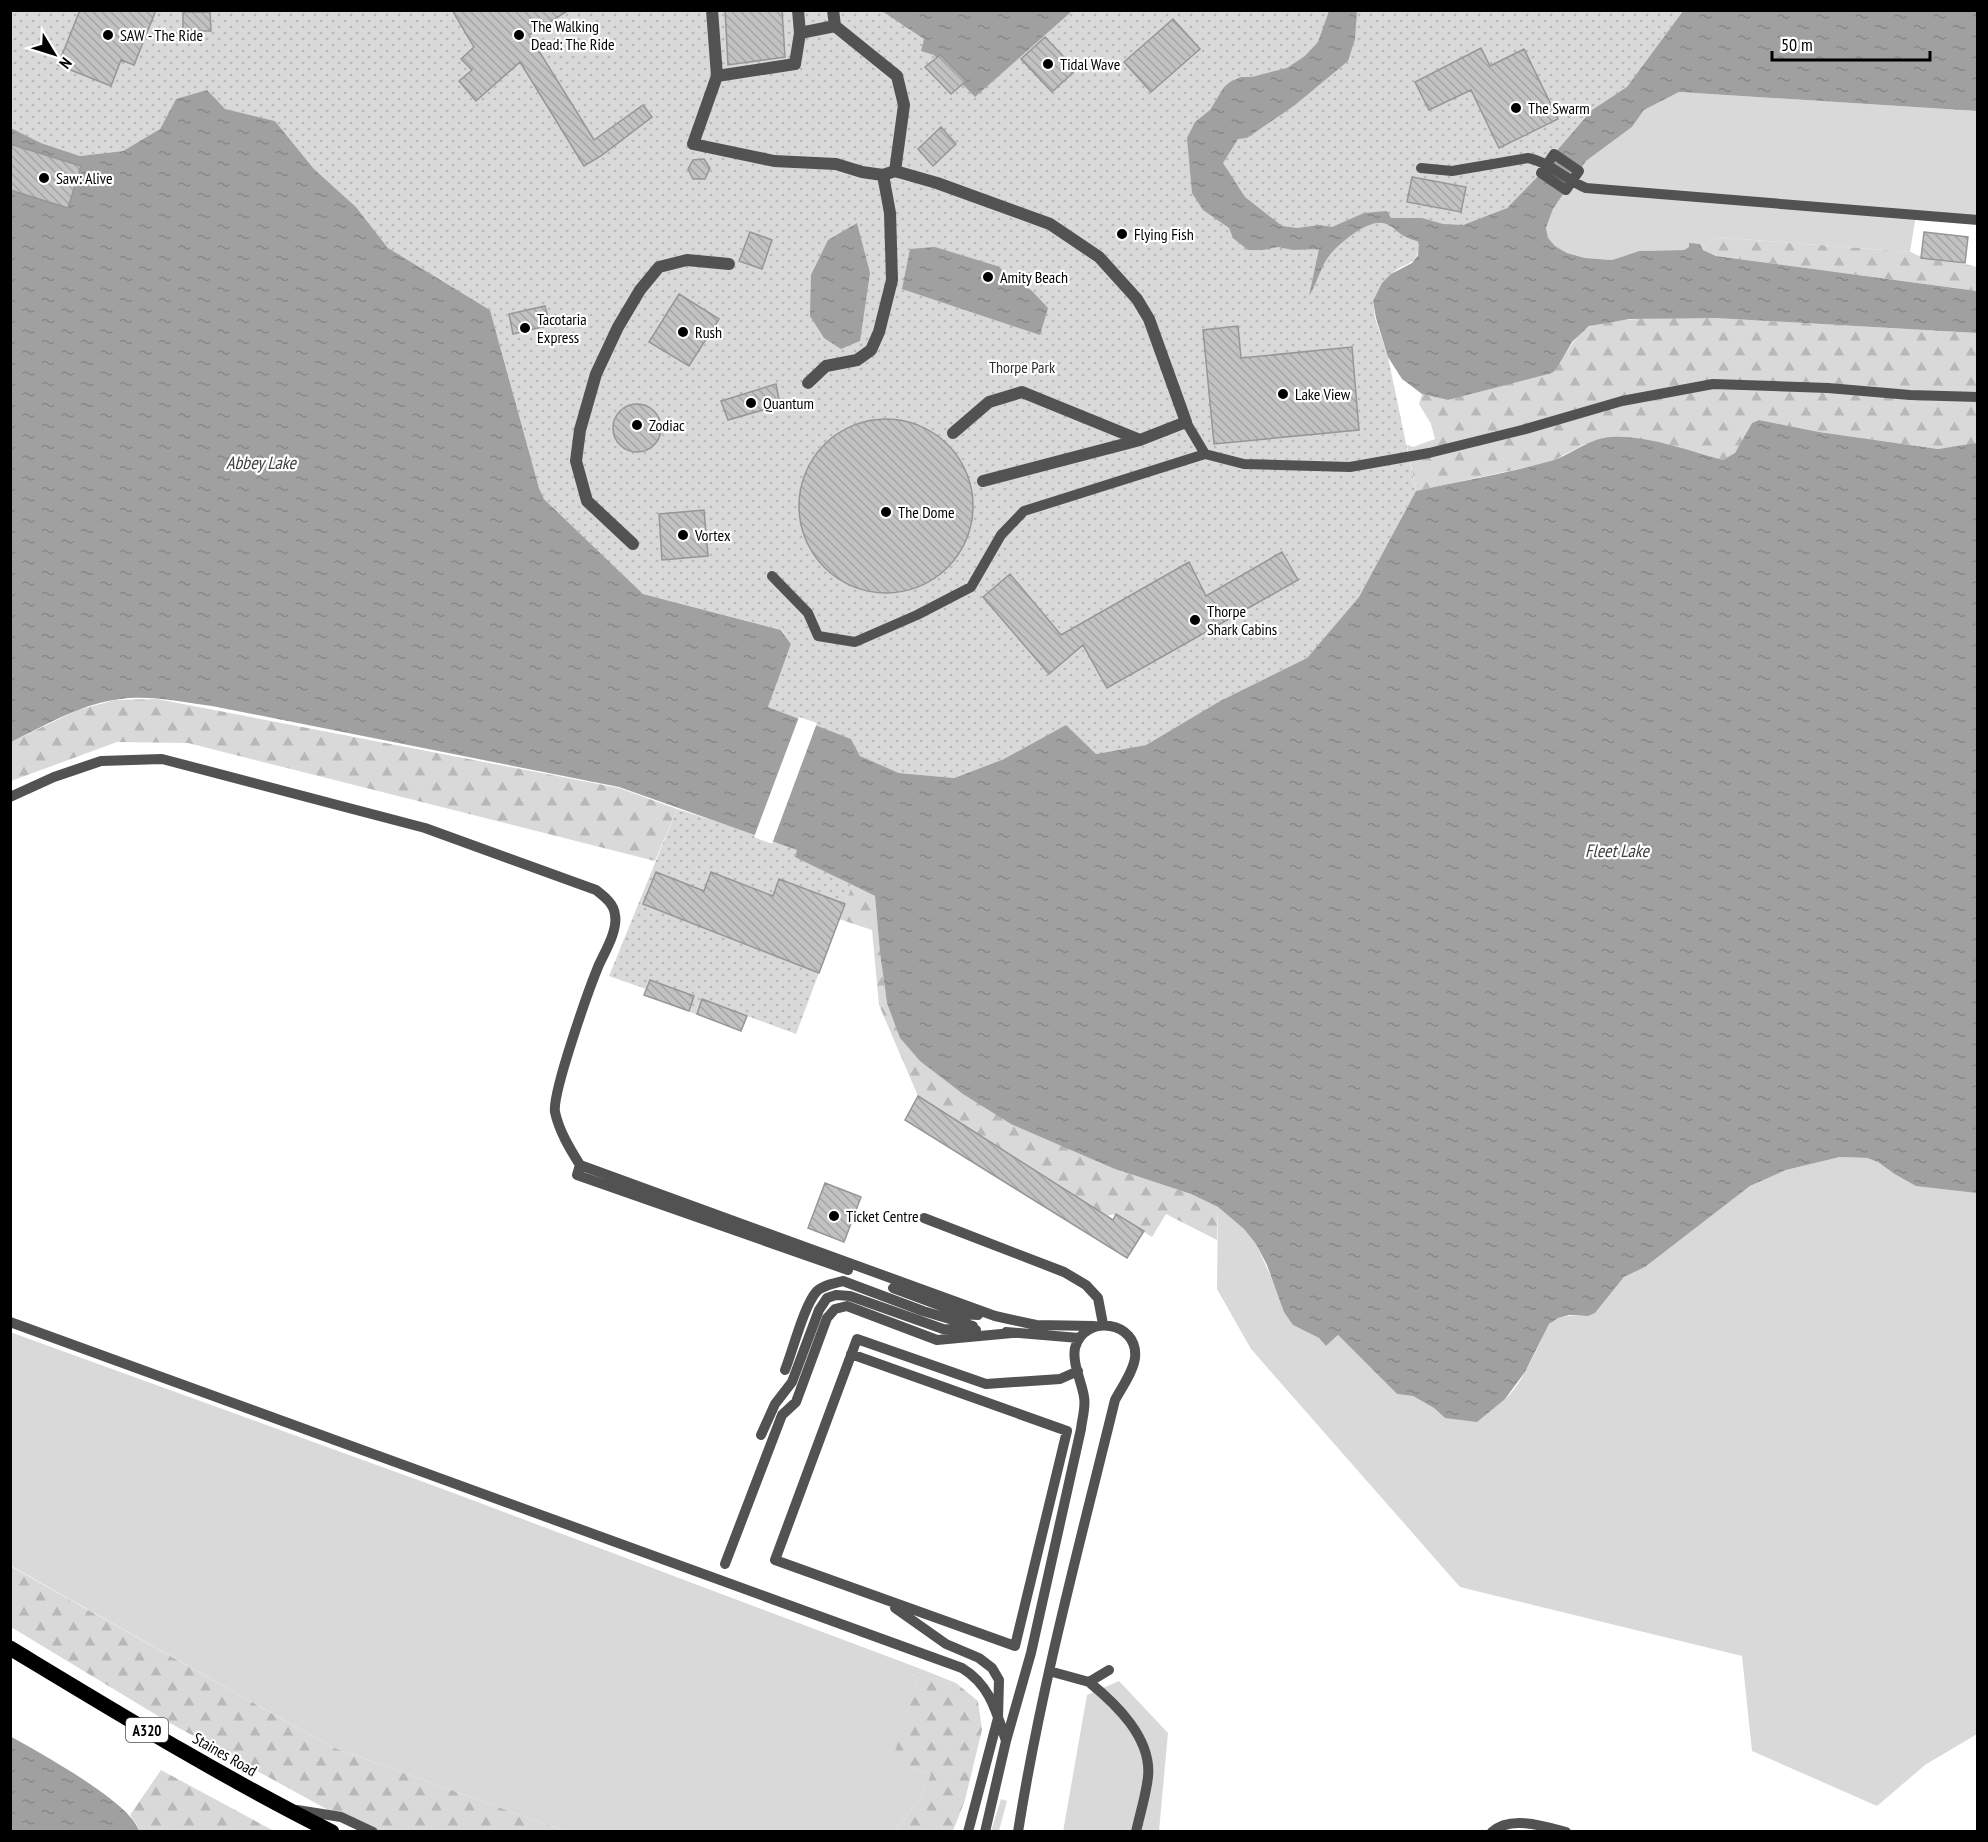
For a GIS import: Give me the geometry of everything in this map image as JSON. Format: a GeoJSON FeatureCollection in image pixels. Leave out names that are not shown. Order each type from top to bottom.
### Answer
{"type":"FeatureCollection","features":[{"type":"Feature","properties":{"kind":"main road","name":"Staines Road"},"geometry":{"type":"LineString","coordinates":[[10,1648],[167,1742],[332,1832]]}},
{"type":"Feature","properties":{"kind":"street"},"geometry":{"type":"LineString","coordinates":[[711,10],[717,76],[693,144],[774,161],[836,164],[862,172],[889,173],[937,183],[1050,224],[1099,257],[1137,299],[1149,320],[1186,422],[1140,440],[983,482]]}},
{"type":"Feature","properties":{"kind":"street"},"geometry":{"type":"LineString","coordinates":[[717,76],[795,64],[800,33],[798,10]]}},
{"type":"Feature","properties":{"kind":"street"},"geometry":{"type":"LineString","coordinates":[[808,383],[826,366],[857,360],[871,350],[879,332],[892,280],[889,173],[904,105],[897,76],[835,26],[833,10]]}},
{"type":"Feature","properties":{"kind":"street"},"geometry":{"type":"LineString","coordinates":[[800,33],[835,26]]}},
{"type":"Feature","properties":{"kind":"street"},"geometry":{"type":"LineString","coordinates":[[633,544],[587,501],[576,462],[580,430],[596,374],[618,327],[640,290],[659,267],[687,260],[729,264]]}},
{"type":"Feature","properties":{"kind":"street"},"geometry":{"type":"LineString","coordinates":[[953,433],[989,402],[1022,392],[1140,440]]}},
{"type":"Feature","properties":{"kind":"lane"},"geometry":{"type":"LineString","coordinates":[[1554,154],[1579,171],[1571,182],[1566,190],[1541,173],[1554,154]]}},
{"type":"Feature","properties":{"kind":"lane"},"geometry":{"type":"LineString","coordinates":[[1421,168],[1452,171],[1528,158],[1546,165]]}},
{"type":"Feature","properties":{"kind":"lane"},"geometry":{"type":"LineString","coordinates":[[1571,182],[1586,188],[1977,220]]}},
{"type":"Feature","properties":{"kind":"lane"},"geometry":{"type":"LineString","coordinates":[[772,576],[808,613],[818,636],[855,642],[917,615],[971,587],[1001,536],[1024,511],[1205,454],[1244,464],[1350,466],[1429,453],[1522,430],[1622,400],[1713,384],[1977,397]]}},
{"type":"Feature","properties":{"kind":"lane"},"geometry":{"type":"LineString","coordinates":[[1186,422],[1205,454]]}},
{"type":"Feature","properties":{"kind":"lane"},"geometry":{"type":"LineString","coordinates":[[10,797],[54,777],[101,761],[162,759],[425,828],[597,890],[609,900],[615,915],[613,931],[586,1002],[555,1105],[566,1141],[579,1170],[995,1316],[1036,1326],[1113,1325],[1130,1337],[1134,1346],[1133,1366],[1115,1400],[1029,1759],[1018,1832]]}},
{"type":"Feature","properties":{"kind":"lane"},"geometry":{"type":"LineString","coordinates":[[924,1218],[1064,1272],[1086,1285],[1098,1298],[1099,1325]]}},
{"type":"Feature","properties":{"kind":"lane"},"geometry":{"type":"LineString","coordinates":[[785,1370],[809,1301],[819,1290],[843,1281],[923,1311],[988,1331]]}},
{"type":"Feature","properties":{"kind":"lane"},"geometry":{"type":"LineString","coordinates":[[761,1435],[775,1404],[792,1382],[819,1310],[827,1298],[836,1295],[850,1296],[943,1329],[1079,1338],[1099,1325]]}},
{"type":"Feature","properties":{"kind":"lane"},"geometry":{"type":"LineString","coordinates":[[725,1564],[782,1415],[796,1402],[827,1317],[834,1309],[847,1306],[937,1340],[1012,1332]]}},
{"type":"Feature","properties":{"kind":"lane"},"geometry":{"type":"LineString","coordinates":[[10,1322],[465,1486],[749,1592],[942,1659],[976,1676],[990,1696],[1006,1741]]}},
{"type":"Feature","properties":{"kind":"lane"},"geometry":{"type":"LineString","coordinates":[[985,1832],[1006,1741],[1032,1653],[1081,1429],[1085,1400],[1074,1354],[1079,1338]]}},
{"type":"Feature","properties":{"kind":"lane"},"geometry":{"type":"LineString","coordinates":[[852,1354],[1067,1431],[1015,1646],[775,1560],[857,1339],[986,1384],[1060,1379],[1078,1371]]}},
{"type":"Feature","properties":{"kind":"lane"},"geometry":{"type":"LineString","coordinates":[[882,1599],[946,1644],[979,1658],[992,1668],[999,1680],[998,1718],[968,1832]]}},
{"type":"Feature","properties":{"kind":"lane"},"geometry":{"type":"LineString","coordinates":[[1089,1682],[1109,1670]]}},
{"type":"Feature","properties":{"kind":"lane"},"geometry":{"type":"LineString","coordinates":[[1049,1671],[1089,1682],[1112,1701],[1137,1734],[1146,1753],[1148,1775],[1137,1832]]}},
{"type":"Feature","properties":{"kind":"lane"},"geometry":{"type":"LineString","coordinates":[[285,1808],[341,1817],[373,1832]]}},
{"type":"Feature","properties":{"kind":"lane"},"geometry":{"type":"LineString","coordinates":[[1492,1832],[1503,1824],[1535,1824],[1566,1832]]}},
{"type":"Feature","properties":{"kind":"green space","name":"Thorpe Park"},"geometry":{"type":"Polygon","coordinates":[[[10,11],[1683,11],[1627,88],[1592,110],[1541,173],[1507,208],[1420,242],[1413,261],[1390,276],[1373,301],[1375,318],[1388,357],[1416,491],[1359,597],[1307,658],[1220,701],[1146,745],[1096,754],[1004,759],[953,778],[899,773],[860,756],[851,739],[816,727],[798,850],[795,856],[852,885],[796,1034],[747,1016],[741,1031],[644,995],[646,989],[609,976],[677,809],[755,834],[798,720],[768,707],[791,644],[782,630],[643,594],[544,499],[490,310],[388,248],[356,207],[314,169],[275,121],[176,99],[160,129],[123,151],[80,156],[41,143],[11,128],[10,11]]]}},
{"type":"Feature","properties":{"kind":"green space"},"geometry":{"type":"Polygon","coordinates":[[[1679,92],[1977,111],[1977,218],[1916,215],[1910,252],[1716,237],[1703,250],[1689,247],[1684,250],[1639,251],[1612,260],[1585,258],[1567,253],[1555,246],[1548,239],[1546,228],[1553,209],[1586,161],[1632,127],[1644,110],[1679,92]]]}},
{"type":"Feature","properties":{"kind":"green space"},"geometry":{"type":"Polygon","coordinates":[[[1716,237],[1911,252],[1935,260],[1977,267],[1977,291],[1716,256],[1703,250],[1716,237]]]}},
{"type":"Feature","properties":{"kind":"green space"},"geometry":{"type":"Polygon","coordinates":[[[1648,318],[1715,318],[1977,333],[1977,445],[1938,449],[1819,432],[1759,420],[1752,423],[1735,454],[1723,460],[1651,441],[1585,444],[1550,462],[1416,491],[1407,445],[1413,447],[1435,439],[1431,424],[1419,404],[1422,394],[1448,400],[1557,368],[1578,337],[1587,328],[1596,324],[1648,318]]]}},
{"type":"Feature","properties":{"kind":"green space"},"geometry":{"type":"Polygon","coordinates":[[[157,699],[619,788],[677,809],[655,861],[188,743],[117,742],[11,781],[11,742],[78,710],[115,700],[157,699]]]}},
{"type":"Feature","properties":{"kind":"green space"},"geometry":{"type":"Polygon","coordinates":[[[852,885],[875,896],[887,1003],[1115,1169],[1191,1194],[1218,1207],[1217,1240],[1166,1214],[1152,1237],[1116,1214],[1106,1216],[918,1096],[879,1005],[872,930],[839,919],[852,885]]]}},
{"type":"Feature","properties":{"kind":"green space"},"geometry":{"type":"Polygon","coordinates":[[[1840,1157],[1867,1158],[1878,1162],[1893,1173],[1977,1193],[1977,1734],[1925,1765],[1877,1806],[1752,1751],[1742,1656],[1460,1587],[1251,1349],[1217,1289],[1218,1207],[1244,1229],[1256,1244],[1293,1325],[1319,1338],[1326,1346],[1338,1335],[1397,1394],[1413,1396],[1434,1408],[1445,1418],[1506,1398],[1522,1378],[1551,1322],[1561,1317],[1595,1313],[1624,1277],[1645,1267],[1750,1186],[1786,1170],[1840,1157]]]}},
{"type":"Feature","properties":{"kind":"green space"},"geometry":{"type":"Polygon","coordinates":[[[10,1332],[440,1488],[921,1669],[893,1761],[931,1774],[922,1795],[895,1831],[565,1831],[332,1747],[11,1566],[10,1332]]]}},
{"type":"Feature","properties":{"kind":"green space"},"geometry":{"type":"Polygon","coordinates":[[[10,1566],[332,1747],[565,1831],[373,1831],[341,1817],[168,1722],[11,1627],[10,1566]]]}},
{"type":"Feature","properties":{"kind":"green space"},"geometry":{"type":"Polygon","coordinates":[[[921,1669],[956,1683],[978,1701],[982,1730],[965,1800],[953,1831],[895,1831],[922,1795],[931,1774],[892,1761],[921,1669]]]}},
{"type":"Feature","properties":{"kind":"green space"},"geometry":{"type":"Polygon","coordinates":[[[1119,1681],[1168,1733],[1159,1831],[1063,1832],[1087,1695],[1119,1681]]]}},
{"type":"Feature","properties":{"kind":"green space"},"geometry":{"type":"Polygon","coordinates":[[[161,1770],[274,1831],[139,1831],[130,1815],[161,1770]]]}},
{"type":"Feature","properties":{"kind":"green space"},"geometry":{"type":"Polygon","coordinates":[[[1001,1799],[1007,1801],[999,1831],[991,1831],[1001,1799]]]}},
{"type":"Feature","properties":{"kind":"water"},"geometry":{"type":"Polygon","coordinates":[[[882,11],[1072,11],[975,97],[934,55],[921,51],[924,39],[882,11]]]}},
{"type":"Feature","properties":{"kind":"water"},"geometry":{"type":"Polygon","coordinates":[[[1329,11],[1357,11],[1355,39],[1348,61],[1295,105],[1247,138],[1238,139],[1223,163],[1245,197],[1282,226],[1332,227],[1364,213],[1387,211],[1391,218],[1422,218],[1443,224],[1463,225],[1507,208],[1541,173],[1554,154],[1592,110],[1627,87],[1683,11],[1977,11],[1977,111],[1679,92],[1644,110],[1632,127],[1586,161],[1553,209],[1546,228],[1548,238],[1555,246],[1567,253],[1585,258],[1612,260],[1639,251],[1684,250],[1689,247],[1689,243],[1700,244],[1703,250],[1716,256],[1977,291],[1977,333],[1715,318],[1630,319],[1589,326],[1572,342],[1552,373],[1448,400],[1422,394],[1402,379],[1388,357],[1373,301],[1382,283],[1391,274],[1412,263],[1418,255],[1419,242],[1382,223],[1367,226],[1350,236],[1329,256],[1309,296],[1319,249],[1293,250],[1278,247],[1248,250],[1233,238],[1229,228],[1203,210],[1192,193],[1187,138],[1195,122],[1210,110],[1224,87],[1230,82],[1241,77],[1252,77],[1287,68],[1305,56],[1318,42],[1329,11]]]}},
{"type":"Feature","properties":{"kind":"water","name":"Fleet Lake"},"geometry":{"type":"Polygon","coordinates":[[[207,90],[225,109],[275,121],[314,169],[356,207],[388,248],[490,310],[544,499],[643,594],[781,630],[791,644],[768,707],[851,739],[860,756],[899,773],[954,778],[1004,759],[1066,725],[1096,754],[1146,745],[1220,701],[1307,658],[1359,597],[1416,491],[1555,460],[1586,444],[1611,437],[1639,438],[1723,460],[1735,453],[1752,423],[1759,420],[1819,432],[1938,449],[1977,443],[1977,1193],[1916,1186],[1878,1162],[1867,1158],[1840,1157],[1786,1170],[1750,1186],[1645,1267],[1624,1277],[1595,1313],[1588,1316],[1569,1315],[1549,1324],[1525,1372],[1505,1399],[1477,1422],[1445,1418],[1434,1408],[1413,1396],[1397,1394],[1338,1335],[1326,1346],[1319,1338],[1293,1325],[1284,1312],[1267,1265],[1256,1244],[1244,1229],[1218,1207],[1191,1194],[1115,1169],[1011,1124],[963,1094],[920,1061],[900,1038],[887,1003],[875,896],[795,857],[797,850],[619,787],[212,706],[151,698],[114,700],[61,717],[11,742],[11,128],[41,143],[80,156],[123,151],[160,129],[176,99],[207,90]]]}},
{"type":"Feature","properties":{"kind":"water"},"geometry":{"type":"Polygon","coordinates":[[[857,223],[870,273],[860,341],[841,349],[824,338],[810,316],[811,275],[828,240],[857,223]]]}},
{"type":"Feature","properties":{"kind":"water"},"geometry":{"type":"Polygon","coordinates":[[[935,247],[997,266],[1032,291],[1048,308],[1040,335],[902,289],[910,249],[935,247]]]}},
{"type":"Feature","properties":{"kind":"water"},"geometry":{"type":"Polygon","coordinates":[[[10,1736],[102,1792],[132,1819],[139,1831],[11,1831],[10,1736]]]}},
{"type":"Feature","properties":{"kind":"pier"},"geometry":{"type":"Polygon","coordinates":[[[799,717],[817,723],[772,844],[754,837],[799,717]]]}},
{"type":"Feature","properties":{"kind":"building","name":"SAW - The Ride"},"geometry":{"type":"Polygon","coordinates":[[[80,10],[156,10],[134,65],[121,60],[111,86],[58,65],[80,10]]]}},
{"type":"Feature","properties":{"kind":"building"},"geometry":{"type":"Polygon","coordinates":[[[452,10],[569,10],[529,35],[594,140],[643,105],[652,117],[601,156],[584,166],[520,62],[476,101],[459,81],[472,70],[461,59],[474,47],[452,10]]]}},
{"type":"Feature","properties":{"kind":"building"},"geometry":{"type":"Polygon","coordinates":[[[725,10],[782,10],[785,57],[728,65],[725,10]]]}},
{"type":"Feature","properties":{"kind":"building"},"geometry":{"type":"Polygon","coordinates":[[[183,12],[210,12],[211,31],[183,31],[183,12]]]}},
{"type":"Feature","properties":{"kind":"building"},"geometry":{"type":"Polygon","coordinates":[[[1173,19],[1200,49],[1151,92],[1124,62],[1173,19]]]}},
{"type":"Feature","properties":{"kind":"building","name":"Tidal Wave"},"geometry":{"type":"Polygon","coordinates":[[[1045,37],[1076,70],[1052,92],[1021,59],[1045,37]]]}},
{"type":"Feature","properties":{"kind":"building","name":"The Swarm"},"geometry":{"type":"Polygon","coordinates":[[[1481,48],[1490,66],[1524,49],[1558,119],[1499,148],[1471,90],[1429,110],[1415,82],[1481,48]]]}},
{"type":"Feature","properties":{"kind":"building"},"geometry":{"type":"Polygon","coordinates":[[[940,55],[966,81],[951,94],[925,67],[940,55]]]}},
{"type":"Feature","properties":{"kind":"building"},"geometry":{"type":"Polygon","coordinates":[[[941,127],[956,144],[933,166],[918,149],[941,127]]]}},
{"type":"Feature","properties":{"kind":"building","name":"Saw: Alive"},"geometry":{"type":"Polygon","coordinates":[[[10,144],[81,166],[68,208],[10,190],[10,144]]]}},
{"type":"Feature","properties":{"kind":"building"},"geometry":{"type":"Polygon","coordinates":[[[704,159],[710,168],[705,179],[693,179],[688,169],[693,160],[704,159]]]}},
{"type":"Feature","properties":{"kind":"building"},"geometry":{"type":"Polygon","coordinates":[[[1412,177],[1466,187],[1461,212],[1407,202],[1412,177]]]}},
{"type":"Feature","properties":{"kind":"building"},"geometry":{"type":"Polygon","coordinates":[[[750,232],[772,240],[762,269],[739,261],[750,232]]]}},
{"type":"Feature","properties":{"kind":"building"},"geometry":{"type":"Polygon","coordinates":[[[1924,232],[1968,237],[1965,263],[1921,258],[1924,232]]]}},
{"type":"Feature","properties":{"kind":"building","name":"Rush"},"geometry":{"type":"Polygon","coordinates":[[[679,294],[719,319],[689,366],[649,342],[679,294]]]}},
{"type":"Feature","properties":{"kind":"building","name":"Tacotaria Express"},"geometry":{"type":"Polygon","coordinates":[[[545,306],[550,325],[513,334],[509,314],[545,306]]]}},
{"type":"Feature","properties":{"kind":"building","name":"Lake View"},"geometry":{"type":"Polygon","coordinates":[[[1238,326],[1241,358],[1352,347],[1359,430],[1214,444],[1203,330],[1238,326]]]}},
{"type":"Feature","properties":{"kind":"building","name":"Quantum"},"geometry":{"type":"Polygon","coordinates":[[[776,384],[780,405],[728,420],[721,401],[776,384]]]}},
{"type":"Feature","properties":{"kind":"building","name":"Zodiac"},"geometry":{"type":"Polygon","coordinates":[[[632,404],[642,404],[657,414],[661,428],[660,437],[651,448],[642,452],[632,452],[617,442],[613,433],[613,423],[623,408],[632,404]]]}},
{"type":"Feature","properties":{"kind":"building","name":"The Dome"},"geometry":{"type":"Polygon","coordinates":[[[886,419],[903,420],[919,425],[935,433],[948,444],[959,457],[967,473],[972,489],[972,523],[967,539],[959,555],[948,568],[935,579],[919,587],[903,592],[886,593],[869,592],[853,587],[837,579],[824,568],[813,555],[805,539],[800,523],[799,506],[800,489],[805,473],[813,457],[824,444],[837,433],[853,425],[869,420],[886,419]]]}},
{"type":"Feature","properties":{"kind":"building","name":"Vortex"},"geometry":{"type":"Polygon","coordinates":[[[704,510],[708,556],[662,560],[659,514],[704,510]]]}},
{"type":"Feature","properties":{"kind":"building"},"geometry":{"type":"Polygon","coordinates":[[[1282,552],[1298,580],[1107,688],[1083,645],[1049,674],[983,597],[1010,574],[1061,635],[1189,562],[1206,596],[1282,552]]]}},
{"type":"Feature","properties":{"kind":"building"},"geometry":{"type":"Polygon","coordinates":[[[656,872],[704,891],[711,872],[773,896],[779,879],[845,904],[819,973],[643,904],[656,872]]]}},
{"type":"Feature","properties":{"kind":"building"},"geometry":{"type":"Polygon","coordinates":[[[650,980],[694,996],[689,1011],[644,995],[650,980]]]}},
{"type":"Feature","properties":{"kind":"building"},"geometry":{"type":"Polygon","coordinates":[[[702,999],[747,1016],[741,1031],[697,1014],[702,999]]]}},
{"type":"Feature","properties":{"kind":"building"},"geometry":{"type":"Polygon","coordinates":[[[918,1096],[1113,1220],[1116,1214],[1144,1231],[1127,1258],[905,1120],[918,1096]]]}},
{"type":"Feature","properties":{"kind":"building","name":"Ticket Centre"},"geometry":{"type":"Polygon","coordinates":[[[825,1183],[861,1197],[844,1242],[808,1228],[825,1183]]]}},
{"type":"Feature","properties":{"kind":"place","name":"SAW - The Ride"},"geometry":{"type":"Point","coordinates":[108,35]}},
{"type":"Feature","properties":{"kind":"place","name":"The Walking Dead: The Ride"},"geometry":{"type":"Point","coordinates":[519,35]}},
{"type":"Feature","properties":{"kind":"place","name":"Tidal Wave"},"geometry":{"type":"Point","coordinates":[1048,64]}},
{"type":"Feature","properties":{"kind":"place","name":"The Swarm"},"geometry":{"type":"Point","coordinates":[1516,108]}},
{"type":"Feature","properties":{"kind":"place","name":"Saw: Alive"},"geometry":{"type":"Point","coordinates":[44,178]}},
{"type":"Feature","properties":{"kind":"place","name":"Flying Fish"},"geometry":{"type":"Point","coordinates":[1122,234]}},
{"type":"Feature","properties":{"kind":"place","name":"Amity Beach"},"geometry":{"type":"Point","coordinates":[988,277]}},
{"type":"Feature","properties":{"kind":"place","name":"Tacotaria Express"},"geometry":{"type":"Point","coordinates":[525,328]}},
{"type":"Feature","properties":{"kind":"place","name":"Rush"},"geometry":{"type":"Point","coordinates":[683,332]}},
{"type":"Feature","properties":{"kind":"place","name":"Lake View"},"geometry":{"type":"Point","coordinates":[1283,394]}},
{"type":"Feature","properties":{"kind":"place","name":"Quantum"},"geometry":{"type":"Point","coordinates":[751,403]}},
{"type":"Feature","properties":{"kind":"place","name":"Zodiac"},"geometry":{"type":"Point","coordinates":[637,425]}},
{"type":"Feature","properties":{"kind":"place","name":"The Dome"},"geometry":{"type":"Point","coordinates":[886,512]}},
{"type":"Feature","properties":{"kind":"place","name":"Vortex"},"geometry":{"type":"Point","coordinates":[683,535]}},
{"type":"Feature","properties":{"kind":"place","name":"Thorpe Shark Cabins"},"geometry":{"type":"Point","coordinates":[1195,620]}},
{"type":"Feature","properties":{"kind":"place","name":"Ticket Centre"},"geometry":{"type":"Point","coordinates":[834,1216]}},
{"type":"Feature","properties":{"kind":"water label","name":"Abbey Lake"},"geometry":{"type":"Point","coordinates":[261,462]}}]}
